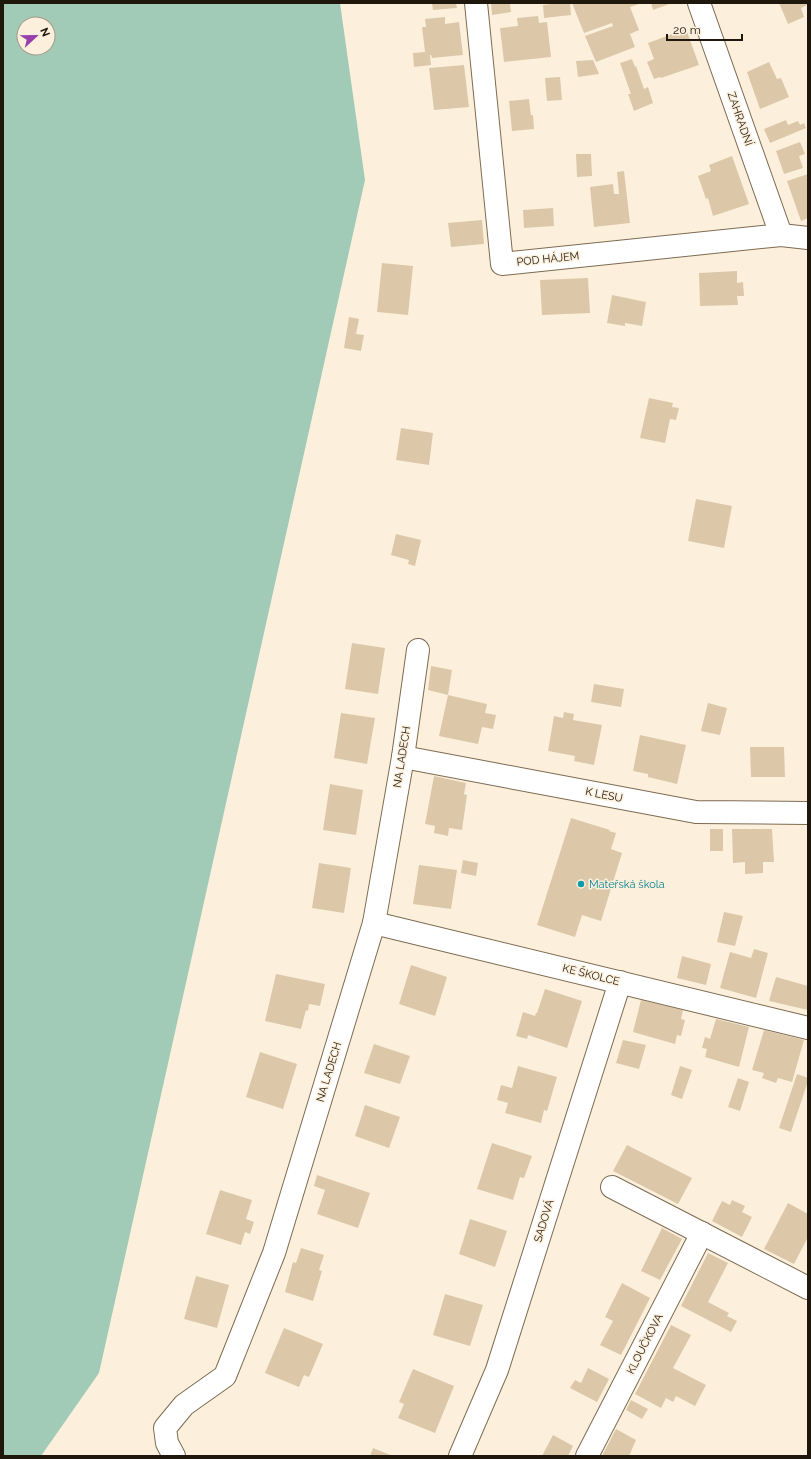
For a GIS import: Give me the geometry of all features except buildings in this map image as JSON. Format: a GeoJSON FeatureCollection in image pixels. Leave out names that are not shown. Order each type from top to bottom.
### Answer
{"type":"FeatureCollection","features":[{"type":"Feature","properties":{"kind":"street","name":"POD HÁJEM"},"geometry":{"type":"LineString","coordinates":[[476,3],[502,264],[781,235],[808,238]]}},
{"type":"Feature","properties":{"kind":"street","name":"ZAHRADNÍ"},"geometry":{"type":"LineString","coordinates":[[699,3],[781,235]]}},
{"type":"Feature","properties":{"kind":"street","name":"NA LADECH"},"geometry":{"type":"LineString","coordinates":[[174,1456],[167,1443],[165,1428],[184,1405],[225,1376],[274,1254],[374,923],[402,757],[418,650]]}},
{"type":"Feature","properties":{"kind":"street","name":"K LESU"},"geometry":{"type":"LineString","coordinates":[[402,757],[696,812],[808,813]]}},
{"type":"Feature","properties":{"kind":"street","name":"KE ŠKOLCE"},"geometry":{"type":"LineString","coordinates":[[374,923],[808,1028]]}},
{"type":"Feature","properties":{"kind":"street","name":"SADOVÁ"},"geometry":{"type":"LineString","coordinates":[[460,1456],[497,1370],[620,982]]}},
{"type":"Feature","properties":{"kind":"street"},"geometry":{"type":"LineString","coordinates":[[612,1187],[808,1288]]}},
{"type":"Feature","properties":{"kind":"street","name":"KLOUČKOVA"},"geometry":{"type":"LineString","coordinates":[[588,1456],[702,1233]]}},
{"type":"Feature","properties":{"kind":"green space"},"geometry":{"type":"Polygon","coordinates":[[[3,3],[340,3],[365,180],[99,1373],[41,1456],[3,1456],[3,3]]]}},
{"type":"Feature","properties":{"kind":"place","name":"Mateřská škola"},"geometry":{"type":"Point","coordinates":[581,884]}}]}
